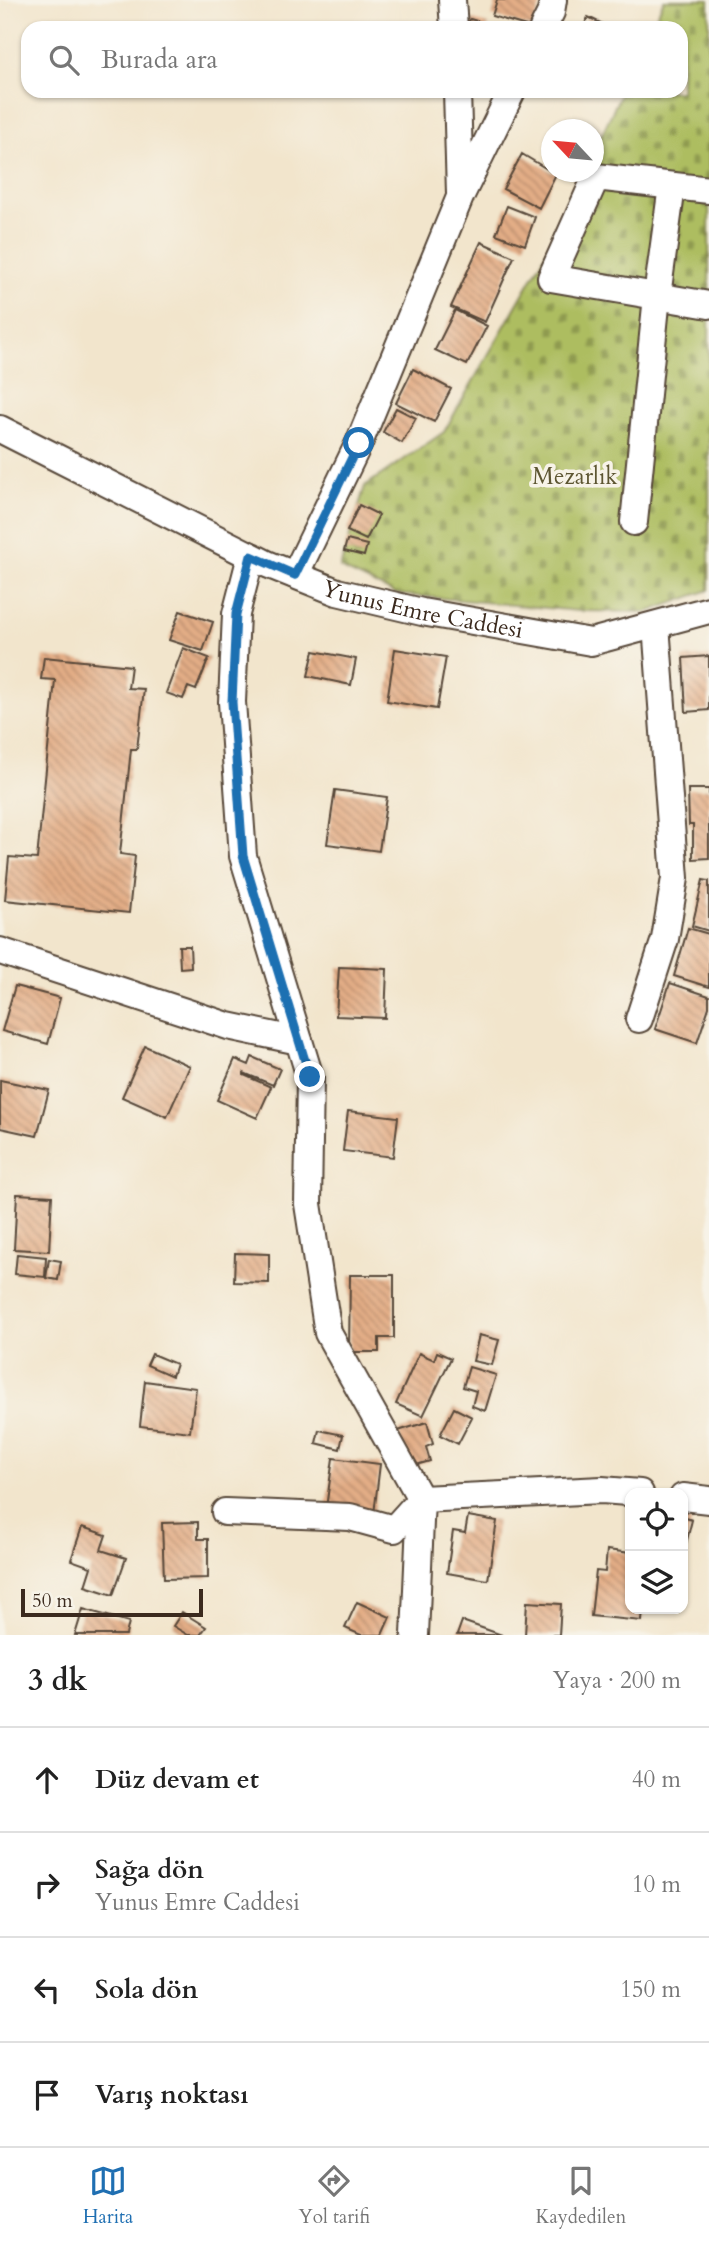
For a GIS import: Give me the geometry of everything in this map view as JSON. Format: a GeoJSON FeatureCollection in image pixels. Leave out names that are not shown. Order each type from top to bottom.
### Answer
{"type":"FeatureCollection","features":[{"type":"Feature","properties":{"kind":"street"},"geometry":{"type":"LineString","coordinates":[[452,0],[454,21]]}},
{"type":"Feature","properties":{"kind":"street"},"geometry":{"type":"LineString","coordinates":[[546,21],[553,0]]}},
{"type":"Feature","properties":{"kind":"street"},"geometry":{"type":"LineString","coordinates":[[457,98],[460,197]]}},
{"type":"Feature","properties":{"kind":"street"},"geometry":{"type":"LineString","coordinates":[[295,575],[359,443],[460,197],[509,98]]}},
{"type":"Feature","properties":{"kind":"street"},"geometry":{"type":"LineString","coordinates":[[709,190],[596,177],[551,278],[709,305]]}},
{"type":"Feature","properties":{"kind":"street"},"geometry":{"type":"LineString","coordinates":[[634,522],[657,296],[672,186]]}},
{"type":"Feature","properties":{"kind":"street","name":"Yunus Emre Caddesi"},"geometry":{"type":"LineString","coordinates":[[0,429],[251,556],[337,592],[422,612],[591,642],[709,610]]}},
{"type":"Feature","properties":{"kind":"street"},"geometry":{"type":"LineString","coordinates":[[251,556],[236,614],[232,702],[243,856],[310,1077],[308,1204],[328,1333],[421,1499],[415,1635]]}},
{"type":"Feature","properties":{"kind":"street"},"geometry":{"type":"LineString","coordinates":[[639,1019],[665,939],[675,878],[656,625]]}},
{"type":"Feature","properties":{"kind":"street"},"geometry":{"type":"LineString","coordinates":[[0,951],[228,1026],[299,1041]]}},
{"type":"Feature","properties":{"kind":"street"},"geometry":{"type":"LineString","coordinates":[[225,1512],[350,1517],[394,1529],[421,1499],[601,1490],[625,1492]]}},
{"type":"Feature","properties":{"kind":"street"},"geometry":{"type":"LineString","coordinates":[[688,1498],[709,1500]]}},
{"type":"Feature","properties":{"kind":"green space","name":"Mezarlık"},"geometry":{"type":"Polygon","coordinates":[[[664,0],[709,0],[709,590],[647,612],[579,611],[396,594],[340,568],[365,486],[444,432],[543,259],[579,182],[604,182],[604,130],[619,98],[688,98],[688,21],[654,21],[664,0]]]}},
{"type":"Feature","properties":{"kind":"building"},"geometry":{"type":"Polygon","coordinates":[[[497,0],[542,0],[535,21],[509,21],[492,16],[497,0]]]}},
{"type":"Feature","properties":{"kind":"building"},"geometry":{"type":"Polygon","coordinates":[[[522,154],[541,165],[541,182],[552,182],[539,208],[503,189],[522,154]]]}},
{"type":"Feature","properties":{"kind":"building"},"geometry":{"type":"Polygon","coordinates":[[[507,206],[535,217],[525,245],[496,234],[507,206]]]}},
{"type":"Feature","properties":{"kind":"building"},"geometry":{"type":"Polygon","coordinates":[[[481,242],[514,257],[485,322],[451,307],[481,242]]]}},
{"type":"Feature","properties":{"kind":"building"},"geometry":{"type":"Polygon","coordinates":[[[455,310],[487,326],[467,365],[435,350],[455,310]]]}},
{"type":"Feature","properties":{"kind":"building"},"geometry":{"type":"Polygon","coordinates":[[[413,369],[451,389],[434,422],[396,403],[413,369]]]}},
{"type":"Feature","properties":{"kind":"building"},"geometry":{"type":"Polygon","coordinates":[[[396,408],[416,418],[402,443],[383,432],[396,408]]]}},
{"type":"Feature","properties":{"kind":"building"},"geometry":{"type":"Polygon","coordinates":[[[359,505],[379,515],[366,540],[347,531],[359,505]]]}},
{"type":"Feature","properties":{"kind":"building"},"geometry":{"type":"Polygon","coordinates":[[[347,540],[367,545],[364,556],[344,551],[347,540]]]}},
{"type":"Feature","properties":{"kind":"building"},"geometry":{"type":"Polygon","coordinates":[[[180,611],[213,622],[203,651],[169,640],[180,611]]]}},
{"type":"Feature","properties":{"kind":"building"},"geometry":{"type":"Polygon","coordinates":[[[183,648],[209,658],[196,690],[188,687],[183,699],[166,693],[183,648]]]}},
{"type":"Feature","properties":{"kind":"building"},"geometry":{"type":"Polygon","coordinates":[[[395,649],[446,657],[437,709],[387,701],[395,649]]]}},
{"type":"Feature","properties":{"kind":"building"},"geometry":{"type":"Polygon","coordinates":[[[314,651],[356,659],[351,685],[308,676],[314,651]]]}},
{"type":"Feature","properties":{"kind":"building"},"geometry":{"type":"Polygon","coordinates":[[[709,656],[709,710],[686,712],[683,658],[709,656]]]}},
{"type":"Feature","properties":{"kind":"building"},"geometry":{"type":"Polygon","coordinates":[[[44,657],[131,666],[128,688],[144,689],[137,749],[131,749],[120,854],[135,856],[129,913],[5,900],[9,857],[37,859],[55,680],[41,679],[44,657]]]}},
{"type":"Feature","properties":{"kind":"building"},"geometry":{"type":"Polygon","coordinates":[[[688,789],[709,789],[709,858],[693,859],[693,825],[689,825],[688,789]]]}},
{"type":"Feature","properties":{"kind":"building"},"geometry":{"type":"Polygon","coordinates":[[[335,790],[387,797],[379,851],[327,844],[335,790]]]}},
{"type":"Feature","properties":{"kind":"building"},"geometry":{"type":"Polygon","coordinates":[[[703,880],[709,881],[709,931],[692,926],[703,880]]]}},
{"type":"Feature","properties":{"kind":"building"},"geometry":{"type":"Polygon","coordinates":[[[688,928],[709,934],[709,987],[674,976],[688,928]]]}},
{"type":"Feature","properties":{"kind":"building"},"geometry":{"type":"Polygon","coordinates":[[[179,946],[190,946],[191,967],[180,968],[179,946]]]}},
{"type":"Feature","properties":{"kind":"building"},"geometry":{"type":"Polygon","coordinates":[[[339,967],[387,969],[385,1018],[336,1016],[339,967]]]}},
{"type":"Feature","properties":{"kind":"building"},"geometry":{"type":"Polygon","coordinates":[[[670,983],[709,996],[709,1007],[697,1043],[655,1029],[670,983]]]}},
{"type":"Feature","properties":{"kind":"building"},"geometry":{"type":"Polygon","coordinates":[[[15,986],[60,998],[48,1044],[2,1031],[15,986]]]}},
{"type":"Feature","properties":{"kind":"building"},"geometry":{"type":"Polygon","coordinates":[[[145,1046],[190,1066],[167,1117],[122,1097],[145,1046]]]}},
{"type":"Feature","properties":{"kind":"building"},"geometry":{"type":"Polygon","coordinates":[[[252,1057],[280,1069],[273,1085],[244,1073],[271,1087],[257,1118],[217,1100],[235,1059],[249,1065],[252,1057]]]}},
{"type":"Feature","properties":{"kind":"building"},"geometry":{"type":"Polygon","coordinates":[[[0,1080],[49,1090],[37,1136],[0,1128],[0,1080]]]}},
{"type":"Feature","properties":{"kind":"building"},"geometry":{"type":"Polygon","coordinates":[[[348,1111],[398,1117],[393,1157],[343,1151],[348,1111]]]}},
{"type":"Feature","properties":{"kind":"building"},"geometry":{"type":"Polygon","coordinates":[[[17,1194],[52,1196],[49,1251],[14,1249],[17,1194]]]}},
{"type":"Feature","properties":{"kind":"building"},"geometry":{"type":"Polygon","coordinates":[[[235,1253],[269,1254],[269,1283],[234,1282],[235,1253]]]}},
{"type":"Feature","properties":{"kind":"building"},"geometry":{"type":"Polygon","coordinates":[[[17,1254],[46,1257],[45,1277],[15,1274],[17,1254]]]}},
{"type":"Feature","properties":{"kind":"building"},"geometry":{"type":"Polygon","coordinates":[[[49,1259],[61,1261],[58,1280],[46,1278],[49,1259]]]}},
{"type":"Feature","properties":{"kind":"building"},"geometry":{"type":"Polygon","coordinates":[[[350,1275],[394,1275],[394,1338],[379,1338],[379,1352],[349,1352],[350,1275]]]}},
{"type":"Feature","properties":{"kind":"building"},"geometry":{"type":"Polygon","coordinates":[[[479,1335],[499,1340],[492,1365],[473,1361],[479,1335]]]}},
{"type":"Feature","properties":{"kind":"building"},"geometry":{"type":"Polygon","coordinates":[[[437,1352],[451,1358],[423,1416],[396,1404],[419,1353],[434,1360],[437,1352]]]}},
{"type":"Feature","properties":{"kind":"building"},"geometry":{"type":"Polygon","coordinates":[[[152,1354],[176,1364],[172,1376],[147,1365],[152,1354]]]}},
{"type":"Feature","properties":{"kind":"building"},"geometry":{"type":"Polygon","coordinates":[[[469,1367],[496,1375],[485,1411],[472,1406],[476,1391],[463,1387],[469,1367]]]}},
{"type":"Feature","properties":{"kind":"building"},"geometry":{"type":"Polygon","coordinates":[[[145,1381],[196,1388],[190,1432],[140,1426],[145,1381]]]}},
{"type":"Feature","properties":{"kind":"building"},"geometry":{"type":"Polygon","coordinates":[[[454,1408],[472,1417],[458,1444],[440,1435],[454,1408]]]}},
{"type":"Feature","properties":{"kind":"building"},"geometry":{"type":"Polygon","coordinates":[[[427,1422],[433,1444],[426,1447],[430,1461],[409,1467],[398,1431],[427,1422]]]}},
{"type":"Feature","properties":{"kind":"building"},"geometry":{"type":"Polygon","coordinates":[[[319,1430],[343,1435],[340,1449],[316,1443],[319,1430]]]}},
{"type":"Feature","properties":{"kind":"building"},"geometry":{"type":"Polygon","coordinates":[[[333,1458],[380,1464],[374,1514],[326,1508],[333,1458]]]}},
{"type":"Feature","properties":{"kind":"building"},"geometry":{"type":"Polygon","coordinates":[[[468,1516],[497,1521],[488,1580],[447,1573],[453,1531],[465,1533],[468,1516]]]}},
{"type":"Feature","properties":{"kind":"building"},"geometry":{"type":"Polygon","coordinates":[[[688,1519],[692,1520],[688,1536],[688,1519]]]}},
{"type":"Feature","properties":{"kind":"building"},"geometry":{"type":"Polygon","coordinates":[[[198,1522],[198,1539],[208,1539],[208,1578],[164,1579],[162,1523],[198,1522]]]}},
{"type":"Feature","properties":{"kind":"building"},"geometry":{"type":"Polygon","coordinates":[[[82,1527],[106,1535],[101,1550],[126,1558],[113,1595],[85,1586],[91,1567],[71,1560],[82,1527]]]}},
{"type":"Feature","properties":{"kind":"building"},"geometry":{"type":"Polygon","coordinates":[[[607,1550],[625,1552],[625,1614],[643,1614],[642,1621],[591,1616],[596,1571],[605,1572],[607,1550]]]}},
{"type":"Feature","properties":{"kind":"building"},"geometry":{"type":"Polygon","coordinates":[[[357,1602],[390,1617],[382,1635],[361,1635],[345,1628],[357,1602]]]}},
{"type":"Feature","properties":{"kind":"building"},"geometry":{"type":"Polygon","coordinates":[[[527,1602],[561,1604],[559,1635],[525,1635],[527,1602]]]}},
{"type":"Feature","properties":{"kind":"building"},"geometry":{"type":"Polygon","coordinates":[[[83,1609],[129,1622],[126,1635],[75,1635],[83,1609]]]}},
{"type":"Feature","properties":{"kind":"building"},"geometry":{"type":"Polygon","coordinates":[[[182,1612],[206,1627],[200,1635],[188,1635],[173,1626],[182,1612]]]}},
{"type":"Feature","properties":{"kind":"building"},"geometry":{"type":"Polygon","coordinates":[[[462,1621],[502,1635],[457,1635],[462,1621]]]}},
{"type":"Feature","properties":{"kind":"route"},"geometry":{"type":"LineString","coordinates":[[310,1077],[243,856],[232,702],[236,614],[251,556],[295,575],[359,443]]}}]}
